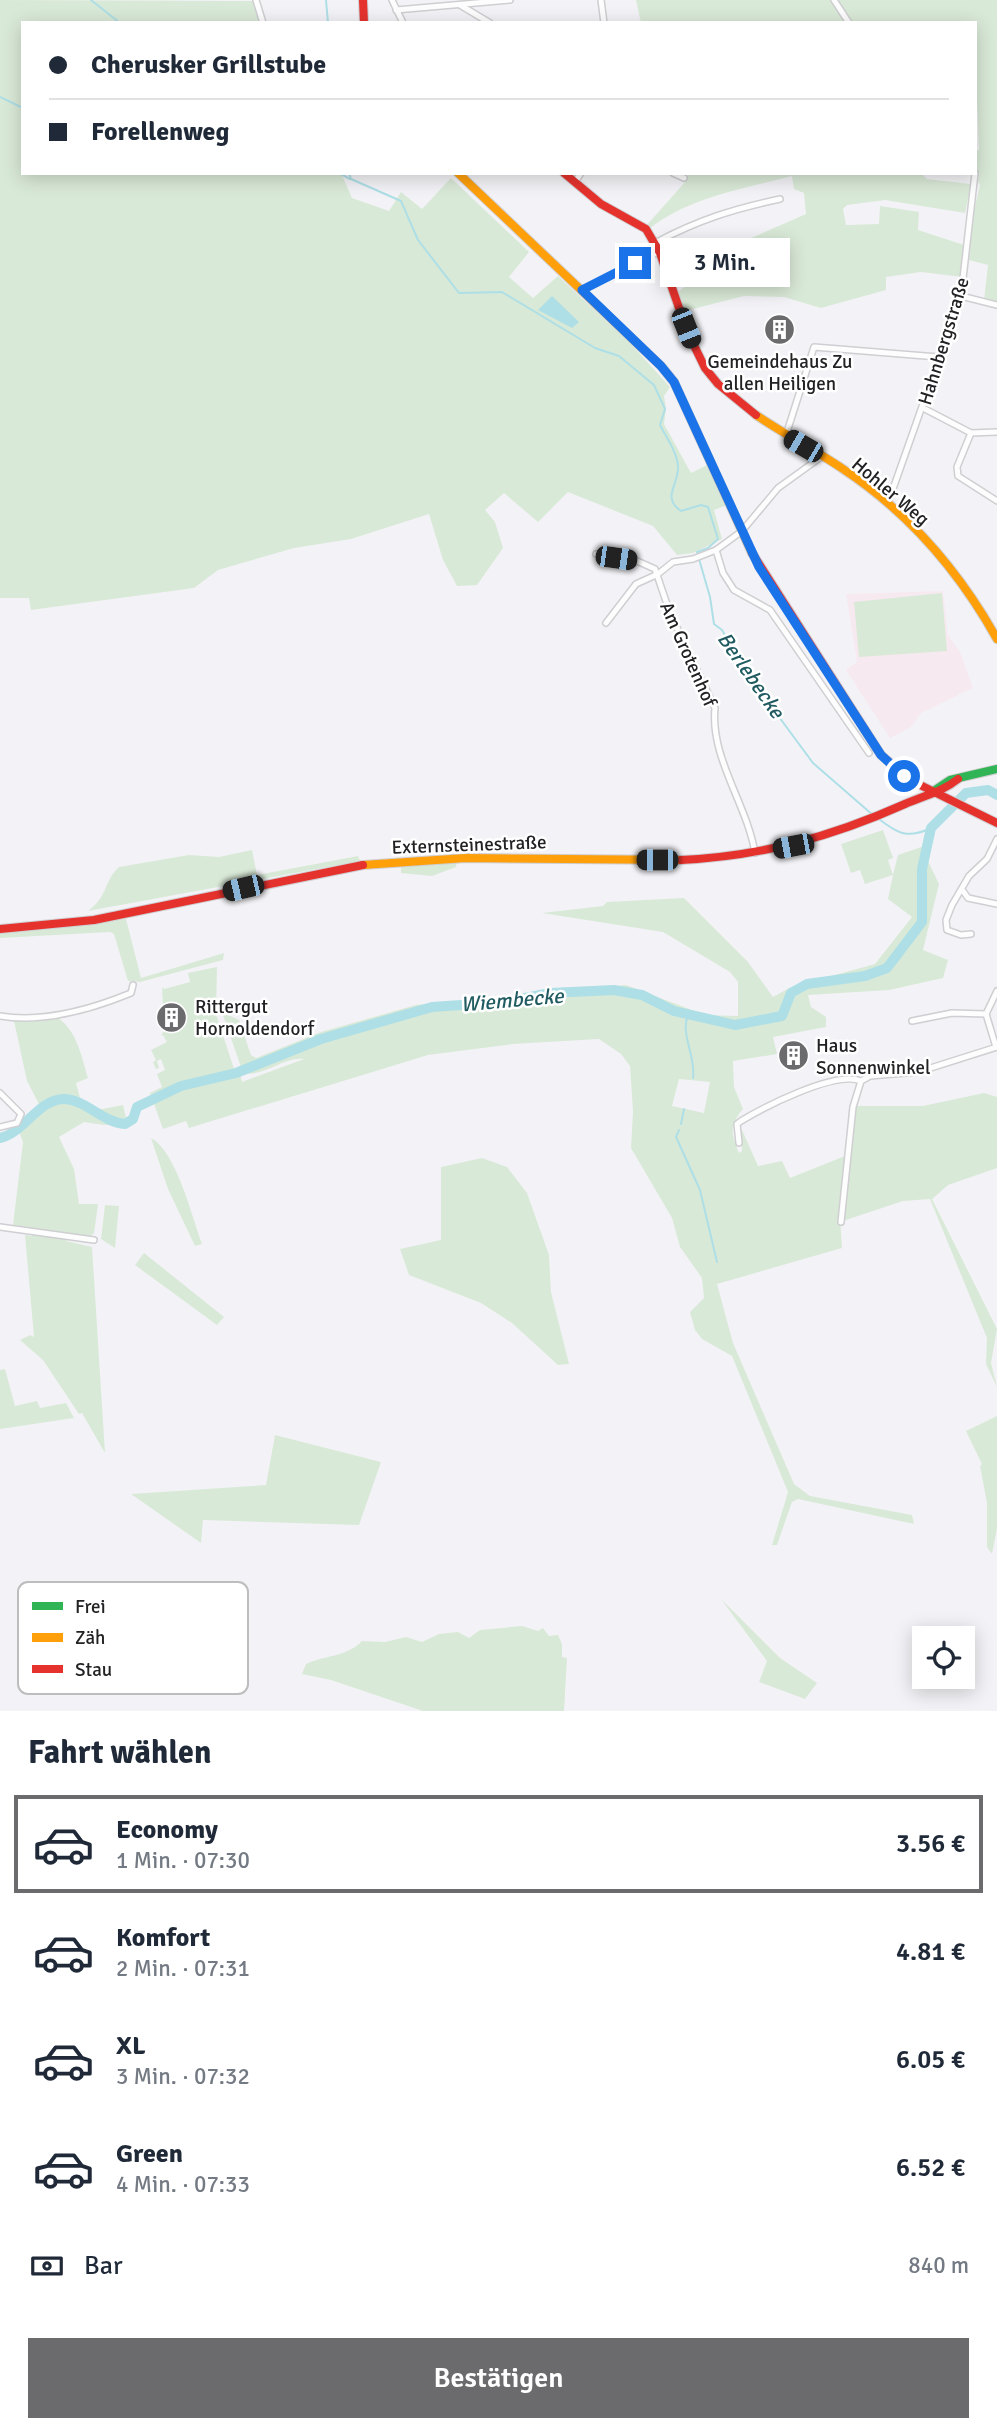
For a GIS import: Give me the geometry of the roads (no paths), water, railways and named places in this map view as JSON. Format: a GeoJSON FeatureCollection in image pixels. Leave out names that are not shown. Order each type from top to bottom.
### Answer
{"type":"FeatureCollection","features":[{"type":"Feature","properties":{"kind":"main road"},"geometry":{"type":"LineString","coordinates":[[363,0],[364,21]]}},
{"type":"Feature","properties":{"kind":"main road"},"geometry":{"type":"LineString","coordinates":[[460,175],[661,366],[674,382],[763,574],[881,755],[910,780],[997,823]]}},
{"type":"Feature","properties":{"kind":"main road","name":"Hohler Weg"},"geometry":{"type":"LineString","coordinates":[[566,175],[602,204],[644,227],[674,283],[680,313],[705,368],[740,404],[786,436],[844,470],[888,503],[965,586],[997,639]]}},
{"type":"Feature","properties":{"kind":"main road","name":"Externsteinestraße"},"geometry":{"type":"LineString","coordinates":[[0,929],[106,918],[291,878],[403,860],[499,856],[677,860],[755,853],[824,838],[868,822],[933,792],[942,783],[997,769]]}},
{"type":"Feature","properties":{"kind":"main road"},"geometry":{"type":"LineString","coordinates":[[904,805],[911,792],[910,780]]}},
{"type":"Feature","properties":{"kind":"street"},"geometry":{"type":"LineString","coordinates":[[256,0],[262,21]]}},
{"type":"Feature","properties":{"kind":"street"},"geometry":{"type":"LineString","coordinates":[[392,0],[402,21]]}},
{"type":"Feature","properties":{"kind":"street"},"geometry":{"type":"LineString","coordinates":[[396,10],[510,0]]}},
{"type":"Feature","properties":{"kind":"street"},"geometry":{"type":"LineString","coordinates":[[601,0],[604,21]]}},
{"type":"Feature","properties":{"kind":"street"},"geometry":{"type":"LineString","coordinates":[[834,0],[848,21]]}},
{"type":"Feature","properties":{"kind":"street"},"geometry":{"type":"LineString","coordinates":[[460,5],[487,21]]}},
{"type":"Feature","properties":{"kind":"street"},"geometry":{"type":"LineString","coordinates":[[575,182],[580,175]]}},
{"type":"Feature","properties":{"kind":"street"},"geometry":{"type":"LineString","coordinates":[[677,175],[684,178]]}},
{"type":"Feature","properties":{"kind":"street","name":"Hahnbergstraße"},"geometry":{"type":"LineString","coordinates":[[888,503],[961,296],[975,175]]}},
{"type":"Feature","properties":{"kind":"street"},"geometry":{"type":"LineString","coordinates":[[582,290],[695,222],[733,209],[780,199]]}},
{"type":"Feature","properties":{"kind":"street"},"geometry":{"type":"LineString","coordinates":[[961,296],[997,305]]}},
{"type":"Feature","properties":{"kind":"street"},"geometry":{"type":"LineString","coordinates":[[786,436],[814,346],[938,357]]}},
{"type":"Feature","properties":{"kind":"street"},"geometry":{"type":"LineString","coordinates":[[923,408],[971,433],[997,432]]}},
{"type":"Feature","properties":{"kind":"street"},"geometry":{"type":"LineString","coordinates":[[971,433],[957,467],[958,476],[996,499]]}},
{"type":"Feature","properties":{"kind":"street"},"geometry":{"type":"LineString","coordinates":[[606,623],[636,584],[658,574],[673,562],[693,559],[716,550],[742,531],[769,496],[821,457]]}},
{"type":"Feature","properties":{"kind":"street"},"geometry":{"type":"LineString","coordinates":[[716,550],[723,573],[734,590],[770,610],[869,753]]}},
{"type":"Feature","properties":{"kind":"street"},"geometry":{"type":"LineString","coordinates":[[596,554],[638,561],[651,566],[658,574]]}},
{"type":"Feature","properties":{"kind":"street","name":"Am Grotenhof"},"geometry":{"type":"LineString","coordinates":[[658,574],[670,613],[715,708],[717,743],[752,832],[755,853]]}},
{"type":"Feature","properties":{"kind":"street"},"geometry":{"type":"LineString","coordinates":[[971,934],[954,933],[946,927],[948,912],[969,876],[987,859],[997,839]]}},
{"type":"Feature","properties":{"kind":"street"},"geometry":{"type":"LineString","coordinates":[[962,891],[968,898],[997,904]]}},
{"type":"Feature","properties":{"kind":"street"},"geometry":{"type":"LineString","coordinates":[[0,1016],[17,1018],[97,1007],[131,993],[133,985]]}},
{"type":"Feature","properties":{"kind":"street"},"geometry":{"type":"LineString","coordinates":[[841,1222],[852,1107],[860,1082],[870,1076],[918,1072],[996,1047],[986,1014],[997,991]]}},
{"type":"Feature","properties":{"kind":"street"},"geometry":{"type":"LineString","coordinates":[[912,1021],[952,1013],[986,1014]]}},
{"type":"Feature","properties":{"kind":"street"},"geometry":{"type":"LineString","coordinates":[[738,1143],[737,1124],[756,1112],[824,1084],[846,1078],[860,1082]]}},
{"type":"Feature","properties":{"kind":"street"},"geometry":{"type":"LineString","coordinates":[[0,1093],[21,1117],[15,1124],[0,1127]]}},
{"type":"Feature","properties":{"kind":"street"},"geometry":{"type":"LineString","coordinates":[[0,1227],[94,1240]]}},
{"type":"Feature","properties":{"kind":"water"},"geometry":{"type":"Polygon","coordinates":[[[552,296],[579,322],[572,328],[538,310],[552,296]]]}},
{"type":"Feature","properties":{"kind":"waterway"},"geometry":{"type":"LineString","coordinates":[[91,0],[117,21]]}},
{"type":"Feature","properties":{"kind":"waterway","name":"Berlebecke"},"geometry":{"type":"LineString","coordinates":[[326,0],[328,21]]}},
{"type":"Feature","properties":{"kind":"waterway"},"geometry":{"type":"LineString","coordinates":[[0,97],[21,107]]}},
{"type":"Feature","properties":{"kind":"waterway"},"geometry":{"type":"LineString","coordinates":[[343,175],[350,179]]}},
{"type":"Feature","properties":{"kind":"waterway","name":"Berlebecke"},"geometry":{"type":"LineString","coordinates":[[350,175],[351,179],[401,201],[418,240],[459,293],[502,292],[595,348],[619,356],[654,385],[665,409],[660,425],[678,466],[672,501],[681,511],[701,505],[708,507],[718,539],[708,548],[697,552],[710,597],[714,624],[722,630],[754,683],[813,763],[874,816]]}},
{"type":"Feature","properties":{"kind":"waterway","name":"Wiembecke"},"geometry":{"type":"LineString","coordinates":[[0,1138],[17,1130],[39,1110],[56,1100],[73,1100],[109,1119],[125,1124],[133,1119],[137,1107],[181,1086],[236,1073],[321,1039],[432,1007],[505,1002],[550,993],[614,990],[642,995],[674,1011],[735,1025],[782,1016],[791,993],[807,984],[865,976],[887,968],[922,922],[922,869],[931,828],[966,793],[988,790],[997,795]]}},
{"type":"Feature","properties":{"kind":"waterway","name":"Berlebecke"},"geometry":{"type":"LineString","coordinates":[[879,819],[903,833],[916,833],[931,828]]}},
{"type":"Feature","properties":{"kind":"waterway"},"geometry":{"type":"LineString","coordinates":[[688,1015],[686,1030],[693,1078]]}},
{"type":"Feature","properties":{"kind":"waterway"},"geometry":{"type":"LineString","coordinates":[[681,1124],[684,1109]]}},
{"type":"Feature","properties":{"kind":"waterway"},"geometry":{"type":"LineString","coordinates":[[679,1130],[676,1137],[700,1190],[717,1262]]}},
{"type":"Feature","properties":{"kind":"place","name":"Gemeindehaus Zu allen Heiligen"},"geometry":{"type":"Point","coordinates":[780,330]}},
{"type":"Feature","properties":{"kind":"place","name":"Rittergut Hornoldendorf"},"geometry":{"type":"Point","coordinates":[172,1017]}},
{"type":"Feature","properties":{"kind":"place","name":"Haus Sonnenwinkel"},"geometry":{"type":"Point","coordinates":[793,1056]}}]}
